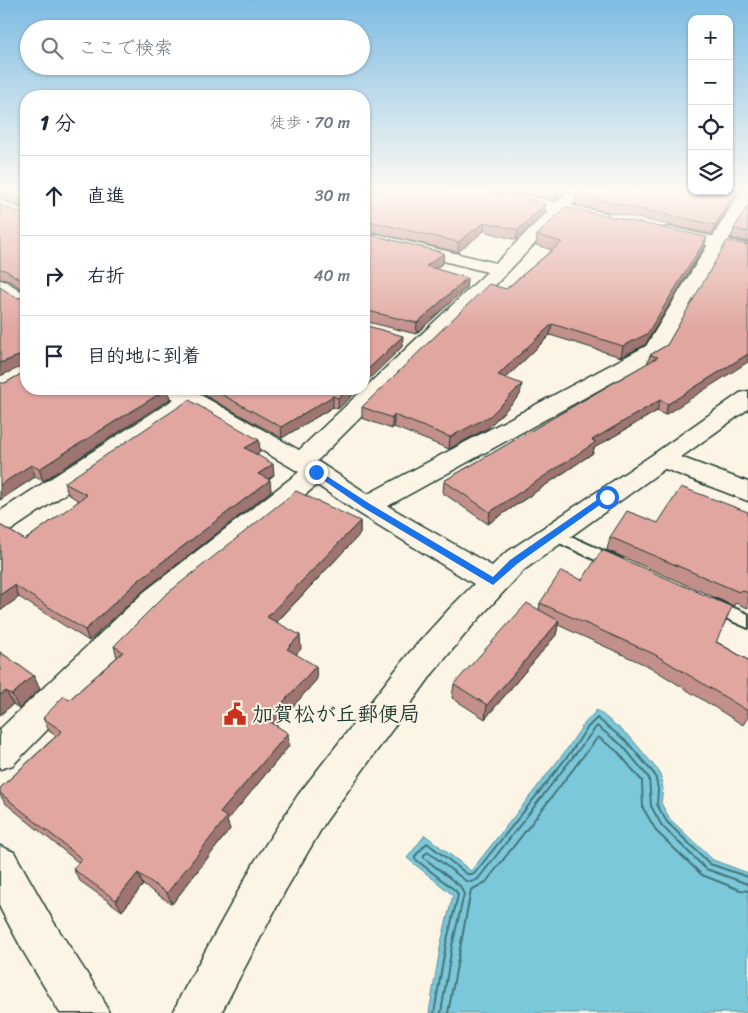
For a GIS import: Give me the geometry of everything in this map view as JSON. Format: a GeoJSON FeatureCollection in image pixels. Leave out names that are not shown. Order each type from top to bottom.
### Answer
{"type":"FeatureCollection","features":[{"type":"Feature","properties":{"kind":"street"},"geometry":{"type":"LineString","coordinates":[[370,392],[411,342],[474,296],[530,237]]}},
{"type":"Feature","properties":{"kind":"street"},"geometry":{"type":"LineString","coordinates":[[697,237],[748,249]]}},
{"type":"Feature","properties":{"kind":"street"},"geometry":{"type":"LineString","coordinates":[[367,506],[654,350],[722,237]]}},
{"type":"Feature","properties":{"kind":"street"},"geometry":{"type":"LineString","coordinates":[[370,238],[498,270]]}},
{"type":"Feature","properties":{"kind":"street"},"geometry":{"type":"LineString","coordinates":[[3,292],[20,299]]}},
{"type":"Feature","properties":{"kind":"street"},"geometry":{"type":"LineString","coordinates":[[0,524],[181,395]]}},
{"type":"Feature","properties":{"kind":"street"},"geometry":{"type":"LineString","coordinates":[[184,395],[309,467],[367,506],[493,581]]}},
{"type":"Feature","properties":{"kind":"street"},"geometry":{"type":"LineString","coordinates":[[0,753],[155,600],[231,538],[309,467],[368,395]]}},
{"type":"Feature","properties":{"kind":"street"},"geometry":{"type":"LineString","coordinates":[[196,1013],[270,876],[312,808],[421,663],[493,581],[514,562],[664,459],[748,398]]}},
{"type":"Feature","properties":{"kind":"street"},"geometry":{"type":"LineString","coordinates":[[664,459],[748,492]]}},
{"type":"Feature","properties":{"kind":"street"},"geometry":{"type":"LineString","coordinates":[[0,866],[38,936],[86,1013]]}},
{"type":"Feature","properties":{"kind":"lane"},"geometry":{"type":"LineString","coordinates":[[554,534],[634,571]]}},
{"type":"Feature","properties":{"kind":"lane"},"geometry":{"type":"LineString","coordinates":[[696,598],[748,620]]}},
{"type":"Feature","properties":{"kind":"water"},"geometry":{"type":"Polygon","coordinates":[[[597,710],[631,738],[660,773],[663,789],[661,803],[670,819],[713,860],[748,873],[748,1013],[429,1013],[441,943],[453,895],[407,858],[425,835],[471,871],[567,749],[583,725],[597,710]]]}},
{"type":"Feature","properties":{"kind":"building"},"geometry":{"type":"Polygon","coordinates":[[[0,237],[20,237],[20,279],[0,269],[0,237]]]}},
{"type":"Feature","properties":{"kind":"building"},"geometry":{"type":"Polygon","coordinates":[[[370,237],[381,237],[444,253],[426,266],[467,278],[417,323],[370,311],[370,237]]]}},
{"type":"Feature","properties":{"kind":"building"},"geometry":{"type":"Polygon","coordinates":[[[438,237],[464,237],[458,242],[438,237]]]}},
{"type":"Feature","properties":{"kind":"building"},"geometry":{"type":"Polygon","coordinates":[[[545,237],[707,237],[647,334],[623,346],[552,324],[498,375],[522,384],[490,416],[450,437],[394,415],[392,418],[362,407],[489,284],[506,289],[562,242],[545,237]]]}},
{"type":"Feature","properties":{"kind":"building"},"geometry":{"type":"Polygon","coordinates":[[[727,241],[748,245],[748,354],[668,404],[660,400],[592,440],[596,442],[490,512],[444,481],[658,357],[650,355],[667,345],[727,241]]]}},
{"type":"Feature","properties":{"kind":"building"},"geometry":{"type":"Polygon","coordinates":[[[0,287],[20,298],[20,356],[0,363],[0,287]]]}},
{"type":"Feature","properties":{"kind":"building"},"geometry":{"type":"Polygon","coordinates":[[[370,327],[403,336],[370,367],[370,327]]]}},
{"type":"Feature","properties":{"kind":"building"},"geometry":{"type":"Polygon","coordinates":[[[20,375],[20,395],[157,395],[39,469],[31,465],[0,485],[0,383],[5,383],[20,375]]]}},
{"type":"Feature","properties":{"kind":"building"},"geometry":{"type":"Polygon","coordinates":[[[223,395],[341,395],[338,398],[333,396],[281,427],[223,395]]]}},
{"type":"Feature","properties":{"kind":"building"},"geometry":{"type":"Polygon","coordinates":[[[189,400],[259,440],[245,448],[273,464],[258,474],[270,480],[140,579],[85,630],[14,585],[0,595],[0,525],[25,540],[87,495],[64,483],[189,400]]]}},
{"type":"Feature","properties":{"kind":"building"},"geometry":{"type":"Polygon","coordinates":[[[681,487],[748,512],[748,593],[741,590],[739,592],[610,537],[627,511],[658,523],[681,487]]]}},
{"type":"Feature","properties":{"kind":"building"},"geometry":{"type":"Polygon","coordinates":[[[296,491],[360,521],[267,617],[300,635],[287,649],[316,666],[267,720],[288,733],[220,813],[227,817],[167,893],[138,873],[116,900],[73,869],[82,859],[0,793],[0,788],[62,731],[43,718],[64,696],[69,700],[123,652],[114,646],[164,596],[296,491]]]}},
{"type":"Feature","properties":{"kind":"building"},"geometry":{"type":"Polygon","coordinates":[[[602,550],[732,607],[716,642],[748,660],[748,711],[654,654],[540,603],[561,571],[582,580],[602,550]]]}},
{"type":"Feature","properties":{"kind":"building"},"geometry":{"type":"Polygon","coordinates":[[[527,603],[559,621],[487,705],[454,684],[527,603]]]}},
{"type":"Feature","properties":{"kind":"building"},"geometry":{"type":"Polygon","coordinates":[[[0,652],[33,675],[12,695],[6,691],[0,695],[0,652]]]}},
{"type":"Feature","properties":{"kind":"place","name":"加賀松が丘郵便局"},"geometry":{"type":"Point","coordinates":[235,714]}},
{"type":"Feature","properties":{"kind":"route"},"geometry":{"type":"LineString","coordinates":[[316,472],[367,506],[493,581],[514,562],[607,497]]}}]}
